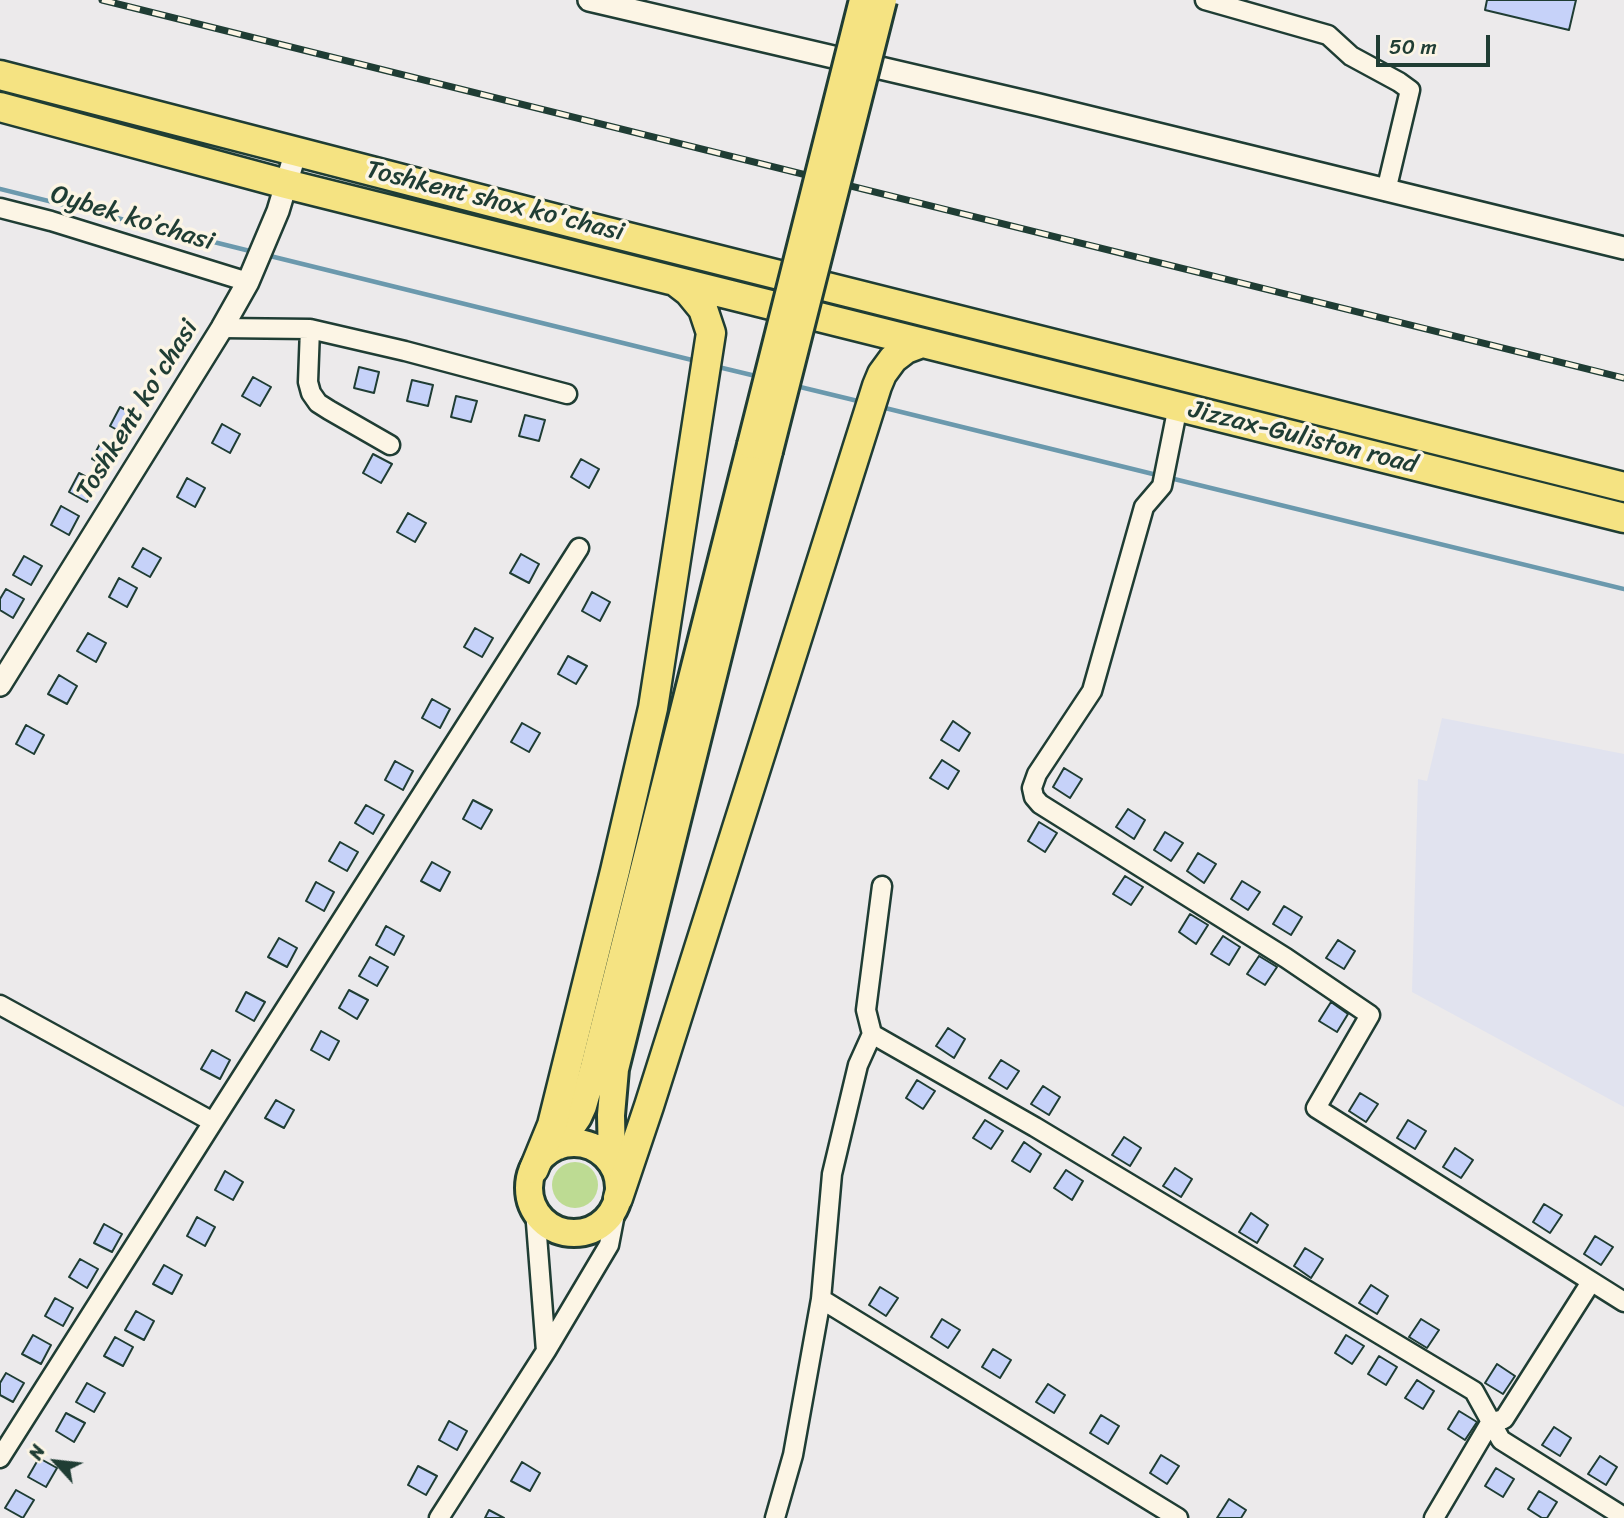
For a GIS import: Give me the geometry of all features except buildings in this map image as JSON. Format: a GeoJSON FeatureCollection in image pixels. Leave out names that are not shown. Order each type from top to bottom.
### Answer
{"type":"FeatureCollection","features":[{"type":"Feature","properties":{"kind":"highway","name":"Toshkent shox ko'chasi"},"geometry":{"type":"LineString","coordinates":[[0,75],[592,228],[990,327]]}},
{"type":"Feature","properties":{"kind":"highway","name":"Toshkent shox ko'chasi"},"geometry":{"type":"LineString","coordinates":[[0,107],[286,184],[982,358]]}},
{"type":"Feature","properties":{"kind":"highway"},"geometry":{"type":"LineString","coordinates":[[534,1169],[552,1125],[653,708],[705,380],[711,333],[703,309],[689,292],[674,281]]}},
{"type":"Feature","properties":{"kind":"highway","name":"Jizzax-Guliston road"},"geometry":{"type":"LineString","coordinates":[[990,327],[1624,487]]}},
{"type":"Feature","properties":{"kind":"highway"},"geometry":{"type":"LineString","coordinates":[[618,1198],[877,386],[893,359],[906,349],[922,343]]}},
{"type":"Feature","properties":{"kind":"highway","name":"Jizzax-Guliston road"},"geometry":{"type":"LineString","coordinates":[[982,358],[1624,518]]}},
{"type":"Feature","properties":{"kind":"main road"},"geometry":{"type":"LineString","coordinates":[[863,0],[760,448],[615,1069],[611,1115],[612,1163],[618,1180],[618,1198],[615,1207],[597,1227],[571,1233],[554,1228],[540,1217],[532,1203],[529,1186],[534,1169],[543,1156],[558,1146],[583,1107],[760,448],[883,0]]}},
{"type":"Feature","properties":{"kind":"main road"},"geometry":{"type":"LineString","coordinates":[[558,1146],[574,1143],[591,1146],[612,1163]]}},
{"type":"Feature","properties":{"kind":"street"},"geometry":{"type":"LineString","coordinates":[[589,0],[1039,105],[1624,248]]}},
{"type":"Feature","properties":{"kind":"street"},"geometry":{"type":"LineString","coordinates":[[1205,0],[1328,35],[1351,55],[1410,90],[1386,191]]}},
{"type":"Feature","properties":{"kind":"street","name":"Toshkent ko'chasi"},"geometry":{"type":"LineString","coordinates":[[0,685],[222,328],[252,274],[269,234],[296,151]]}},
{"type":"Feature","properties":{"kind":"street","name":"Oybek ko’chasi"},"geometry":{"type":"LineString","coordinates":[[0,208],[252,274]]}},
{"type":"Feature","properties":{"kind":"street"},"geometry":{"type":"LineString","coordinates":[[222,328],[310,329],[567,394]]}},
{"type":"Feature","properties":{"kind":"street"},"geometry":{"type":"LineString","coordinates":[[310,329],[308,382],[311,393],[318,403],[390,445]]}},
{"type":"Feature","properties":{"kind":"street"},"geometry":{"type":"LineString","coordinates":[[1178,406],[1164,478],[1144,507],[1092,691],[1037,774],[1032,788],[1034,797],[1040,804],[1286,958],[1370,1015],[1316,1108],[1624,1302]]}},
{"type":"Feature","properties":{"kind":"street"},"geometry":{"type":"LineString","coordinates":[[0,1458],[579,548]]}},
{"type":"Feature","properties":{"kind":"street"},"geometry":{"type":"LineString","coordinates":[[775,1518],[793,1455],[821,1299],[832,1174],[858,1065],[872,1034],[866,1010],[882,886]]}},
{"type":"Feature","properties":{"kind":"street"},"geometry":{"type":"LineString","coordinates":[[0,1005],[213,1122]]}},
{"type":"Feature","properties":{"kind":"street"},"geometry":{"type":"LineString","coordinates":[[872,1034],[1046,1134],[1474,1391],[1501,1440],[1624,1517]]}},
{"type":"Feature","properties":{"kind":"street"},"geometry":{"type":"LineString","coordinates":[[439,1518],[546,1351],[609,1245],[618,1198]]}},
{"type":"Feature","properties":{"kind":"street"},"geometry":{"type":"LineString","coordinates":[[535,1210],[546,1351]]}},
{"type":"Feature","properties":{"kind":"street"},"geometry":{"type":"LineString","coordinates":[[1434,1518],[1490,1423],[1504,1419],[1591,1282]]}},
{"type":"Feature","properties":{"kind":"street"},"geometry":{"type":"LineString","coordinates":[[821,1299],[1178,1518]]}},
{"type":"Feature","properties":{"kind":"shaded area"},"geometry":{"type":"Polygon","coordinates":[[[1442,718],[1624,754],[1624,1107],[1412,992],[1418,779],[1427,781],[1442,718]]]}},
{"type":"Feature","properties":{"kind":"green space"},"geometry":{"type":"Polygon","coordinates":[[[575,1162],[591,1169],[598,1185],[591,1201],[575,1208],[559,1201],[552,1185],[559,1169],[575,1162]]]}},
{"type":"Feature","properties":{"kind":"waterway"},"geometry":{"type":"LineString","coordinates":[[0,189],[254,252]]}},
{"type":"Feature","properties":{"kind":"waterway"},"geometry":{"type":"LineString","coordinates":[[266,255],[696,361]]}},
{"type":"Feature","properties":{"kind":"waterway"},"geometry":{"type":"LineString","coordinates":[[714,366],[760,377]]}},
{"type":"Feature","properties":{"kind":"waterway"},"geometry":{"type":"LineString","coordinates":[[796,386],[862,402]]}},
{"type":"Feature","properties":{"kind":"waterway"},"geometry":{"type":"LineString","coordinates":[[881,407],[1161,476]]}},
{"type":"Feature","properties":{"kind":"waterway"},"geometry":{"type":"LineString","coordinates":[[1170,478],[1624,589]]}},
{"type":"Feature","properties":{"kind":"railway"},"geometry":{"type":"LineString","coordinates":[[102,0],[1624,378]]}}]}
